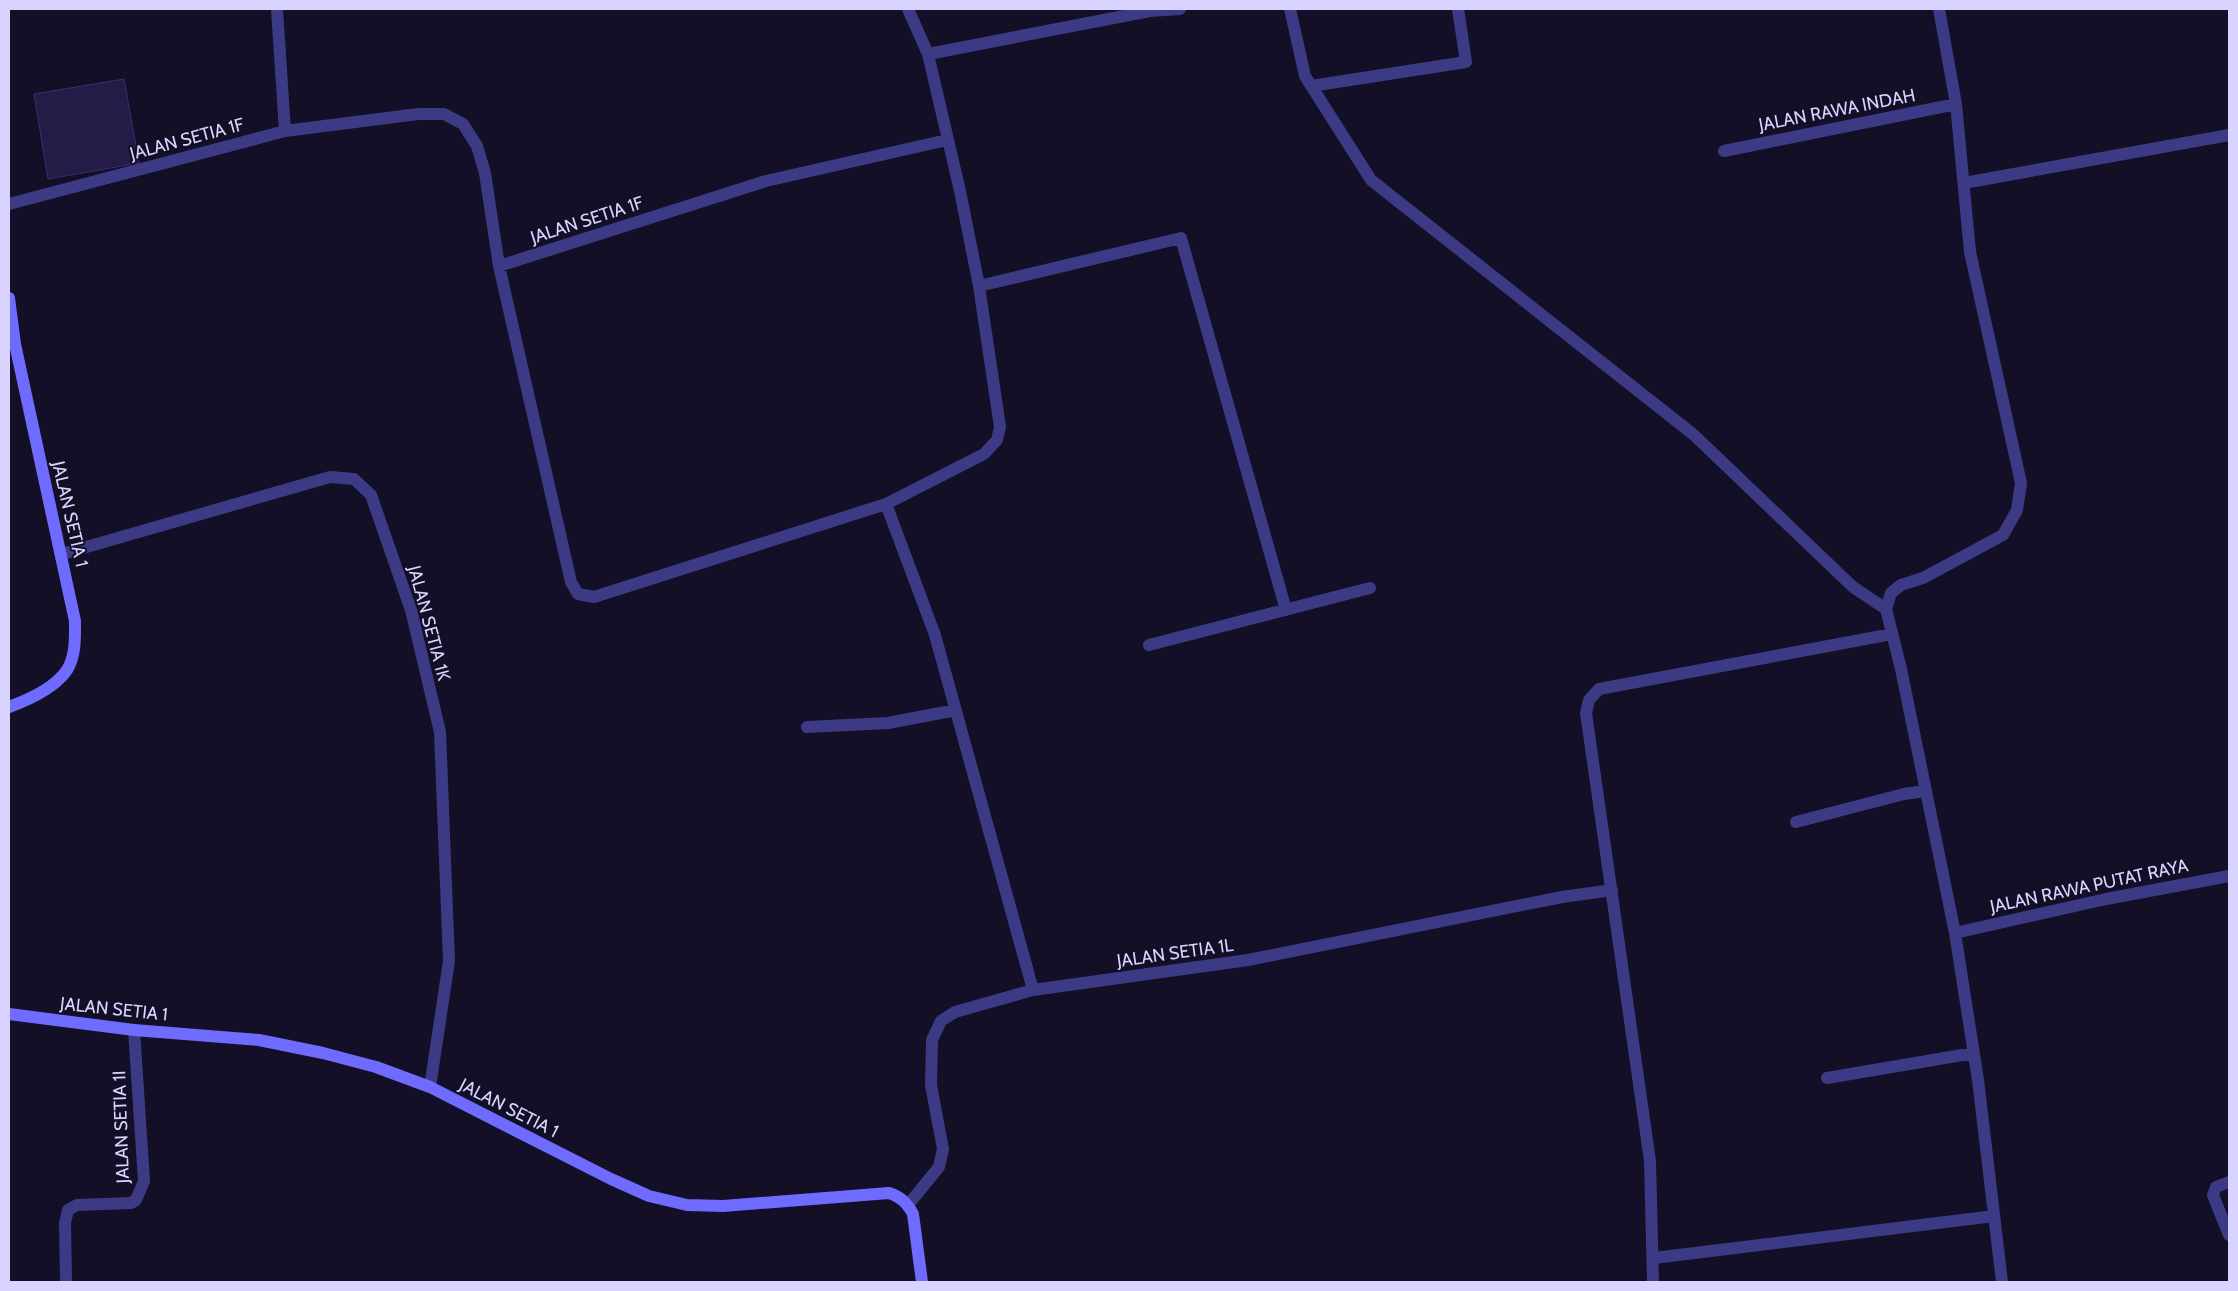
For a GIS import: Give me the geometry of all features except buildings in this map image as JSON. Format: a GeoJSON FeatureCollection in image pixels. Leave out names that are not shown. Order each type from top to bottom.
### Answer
{"type":"FeatureCollection","features":[{"type":"Feature","properties":{"kind":"street"},"geometry":{"type":"LineString","coordinates":[[276,9],[285,131]]}},
{"type":"Feature","properties":{"kind":"street"},"geometry":{"type":"LineString","coordinates":[[499,266],[571,582],[578,594],[594,597],[886,504],[984,454],[997,440],[1000,426],[979,286],[928,54],[908,9]]}},
{"type":"Feature","properties":{"kind":"street"},"geometry":{"type":"LineString","coordinates":[[928,54],[1150,11],[1180,9]]}},
{"type":"Feature","properties":{"kind":"street"},"geometry":{"type":"LineString","coordinates":[[1290,9],[1305,76],[1371,180],[1694,435],[1853,587],[1886,609]]}},
{"type":"Feature","properties":{"kind":"street"},"geometry":{"type":"LineString","coordinates":[[1311,86],[1466,62],[1458,9]]}},
{"type":"Feature","properties":{"kind":"street"},"geometry":{"type":"LineString","coordinates":[[1939,9],[1956,104],[1970,252],[2021,483],[2017,510],[2003,535],[1923,578],[1901,585],[1891,593],[1886,609],[1956,933],[1974,1053],[2002,1282]]}},
{"type":"Feature","properties":{"kind":"street","name":"JALAN RAWA INDAH"},"geometry":{"type":"LineString","coordinates":[[1724,151],[1956,104]]}},
{"type":"Feature","properties":{"kind":"street","name":"JALAN SETIA 1F"},"geometry":{"type":"LineString","coordinates":[[9,204],[285,131],[418,114],[444,114],[463,124],[477,146],[485,173],[499,266],[766,182],[947,140]]}},
{"type":"Feature","properties":{"kind":"street"},"geometry":{"type":"LineString","coordinates":[[1964,184],[2229,135]]}},
{"type":"Feature","properties":{"kind":"street"},"geometry":{"type":"LineString","coordinates":[[979,286],[1180,238],[1286,610]]}},
{"type":"Feature","properties":{"kind":"street","name":"JALAN SETIA 1"},"geometry":{"type":"LineString","coordinates":[[9,298],[15,344],[39,460],[76,621],[75,647],[67,670],[48,688],[23,702],[9,707]]}},
{"type":"Feature","properties":{"kind":"street","name":"JALAN SETIA 1K"},"geometry":{"type":"LineString","coordinates":[[62,554],[330,476],[354,479],[371,495],[410,610],[440,732],[449,961],[430,1087]]}},
{"type":"Feature","properties":{"kind":"street"},"geometry":{"type":"LineString","coordinates":[[886,504],[935,635],[1033,990]]}},
{"type":"Feature","properties":{"kind":"street"},"geometry":{"type":"LineString","coordinates":[[1149,645],[1370,588]]}},
{"type":"Feature","properties":{"kind":"street"},"geometry":{"type":"LineString","coordinates":[[1653,1282],[1654,1258],[1650,1162],[1586,713],[1589,700],[1599,689],[1892,634]]}},
{"type":"Feature","properties":{"kind":"street"},"geometry":{"type":"LineString","coordinates":[[807,727],[888,723],[956,710]]}},
{"type":"Feature","properties":{"kind":"street"},"geometry":{"type":"LineString","coordinates":[[1796,822],[1904,794],[1925,791]]}},
{"type":"Feature","properties":{"kind":"street","name":"JALAN RAWA PUTAT RAYA"},"geometry":{"type":"LineString","coordinates":[[1956,933],[2106,899],[2229,876]]}},
{"type":"Feature","properties":{"kind":"street","name":"JALAN SETIA 1L"},"geometry":{"type":"LineString","coordinates":[[908,1204],[939,1167],[943,1149],[931,1086],[932,1040],[941,1021],[955,1012],[1033,990],[1248,960],[1562,897],[1612,890]]}},
{"type":"Feature","properties":{"kind":"street","name":"JALAN SETIA 1"},"geometry":{"type":"LineString","coordinates":[[9,1014],[134,1030],[268,1042],[358,1062],[430,1087],[602,1175],[649,1196],[687,1205],[723,1206],[889,1193],[899,1196],[908,1204]]}},
{"type":"Feature","properties":{"kind":"street","name":"JALAN SETIA 1I"},"geometry":{"type":"LineString","coordinates":[[66,1282],[65,1223],[68,1210],[77,1205],[131,1203],[140,1193],[144,1181],[134,1030]]}},
{"type":"Feature","properties":{"kind":"street"},"geometry":{"type":"LineString","coordinates":[[1827,1078],[1974,1053]]}},
{"type":"Feature","properties":{"kind":"street"},"geometry":{"type":"LineString","coordinates":[[2229,1182],[2216,1187],[2213,1195],[2229,1235]]}},
{"type":"Feature","properties":{"kind":"street"},"geometry":{"type":"LineString","coordinates":[[908,1204],[913,1214],[922,1282]]}},
{"type":"Feature","properties":{"kind":"street"},"geometry":{"type":"LineString","coordinates":[[1654,1258],[1994,1216]]}}]}
